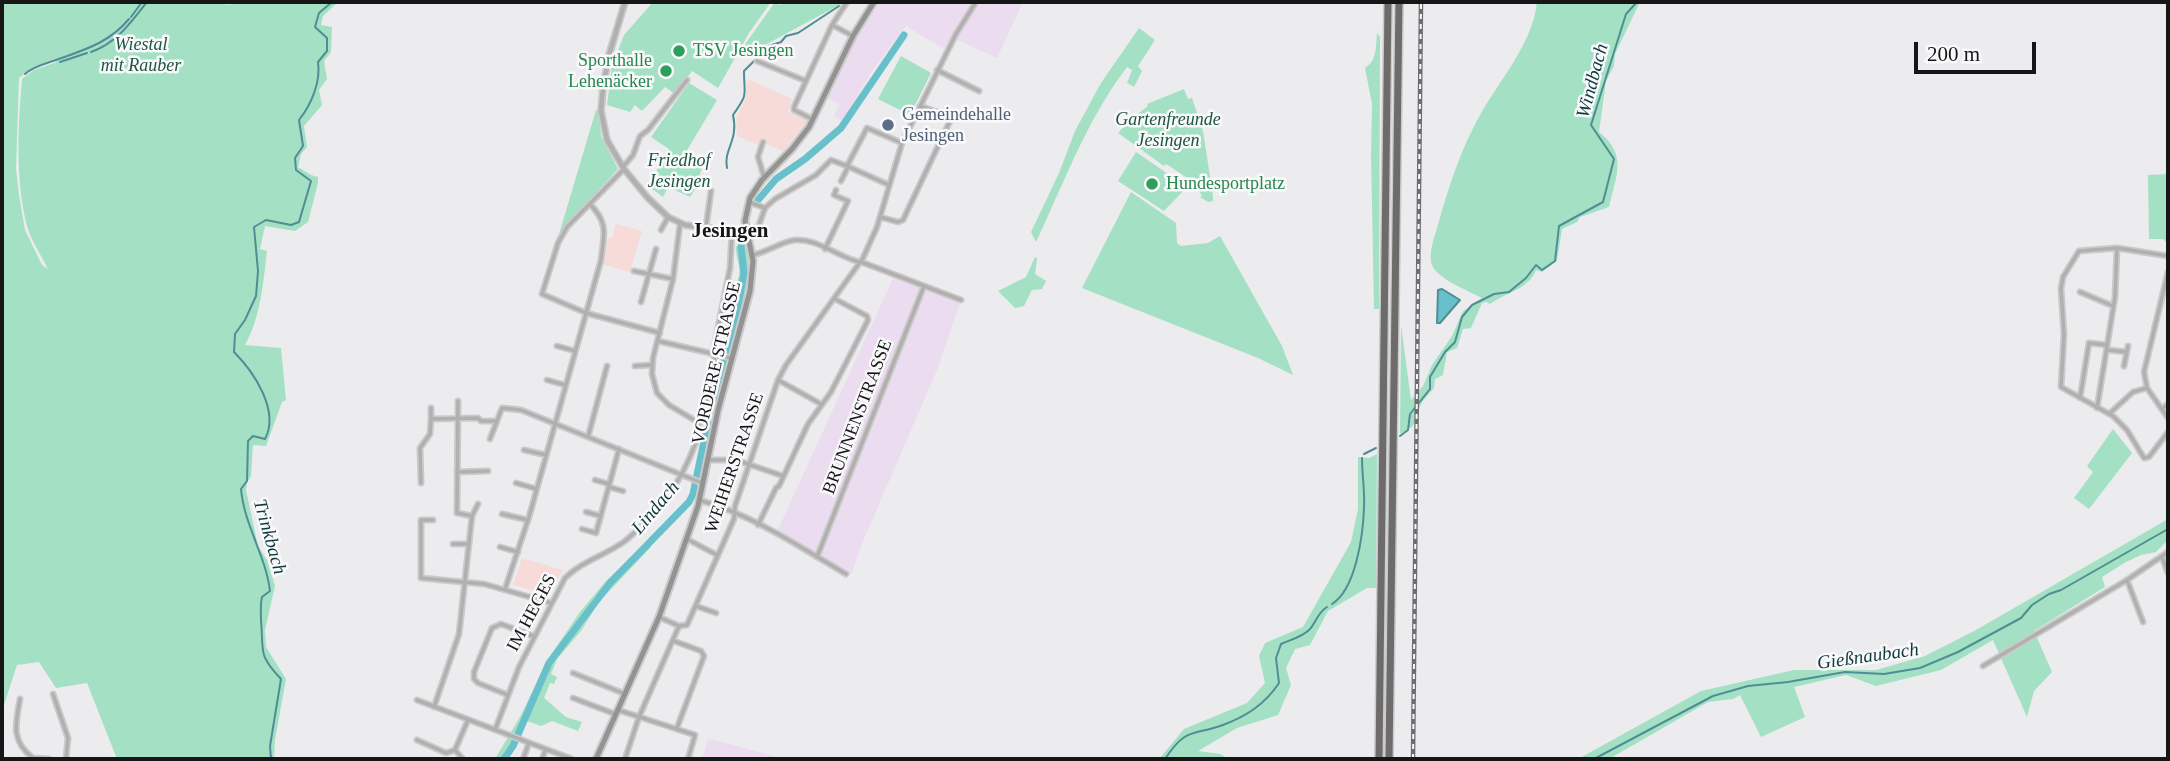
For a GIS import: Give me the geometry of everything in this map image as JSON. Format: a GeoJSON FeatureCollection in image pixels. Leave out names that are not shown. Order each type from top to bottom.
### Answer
{"type":"FeatureCollection","features":[{"type":"Feature","properties":{"kind":"highway"},"geometry":{"type":"LineString","coordinates":[[1379,759],[1388,2]]}},
{"type":"Feature","properties":{"kind":"highway"},"geometry":{"type":"LineString","coordinates":[[1389,759],[1399,2]]}},
{"type":"Feature","properties":{"kind":"main road"},"geometry":{"type":"LineString","coordinates":[[749,202],[764,177],[798,143],[814,119],[853,36],[874,2]]}},
{"type":"Feature","properties":{"kind":"main road","name":"VORDERE STRASSE"},"geometry":{"type":"LineString","coordinates":[[596,759],[659,617],[699,500],[718,411],[750,292],[753,266],[745,221],[749,202]]}},
{"type":"Feature","properties":{"kind":"street"},"geometry":{"type":"LineString","coordinates":[[625,2],[609,55],[601,111],[607,140],[623,168],[668,217],[680,224],[748,231]]}},
{"type":"Feature","properties":{"kind":"street"},"geometry":{"type":"LineString","coordinates":[[814,119],[794,110],[832,25],[847,2]]}},
{"type":"Feature","properties":{"kind":"street","name":"WEIHERSTRASSE"},"geometry":{"type":"LineString","coordinates":[[626,759],[639,717],[679,626],[687,625],[734,519],[778,380],[871,243],[902,144],[937,70],[975,2]]}},
{"type":"Feature","properties":{"kind":"street"},"geometry":{"type":"LineString","coordinates":[[832,25],[853,36]]}},
{"type":"Feature","properties":{"kind":"street"},"geometry":{"type":"LineString","coordinates":[[757,61],[806,81]]}},
{"type":"Feature","properties":{"kind":"street"},"geometry":{"type":"LineString","coordinates":[[937,70],[979,91]]}},
{"type":"Feature","properties":{"kind":"street"},"geometry":{"type":"LineString","coordinates":[[660,333],[586,313],[542,294],[558,243],[567,227],[623,168],[633,155],[639,136],[648,130],[687,80]]}},
{"type":"Feature","properties":{"kind":"street"},"geometry":{"type":"LineString","coordinates":[[880,217],[898,222],[903,220],[950,121],[946,115],[920,106]]}},
{"type":"Feature","properties":{"kind":"street"},"geometry":{"type":"LineString","coordinates":[[841,181],[867,128],[902,144]]}},
{"type":"Feature","properties":{"kind":"street"},"geometry":{"type":"LineString","coordinates":[[763,142],[758,157],[764,177]]}},
{"type":"Feature","properties":{"kind":"street"},"geometry":{"type":"LineString","coordinates":[[759,225],[765,208],[787,191],[816,175],[831,160],[889,185]]}},
{"type":"Feature","properties":{"kind":"street"},"geometry":{"type":"LineString","coordinates":[[825,249],[848,201],[834,195],[836,190]]}},
{"type":"Feature","properties":{"kind":"street"},"geometry":{"type":"LineString","coordinates":[[706,228],[711,191]]}},
{"type":"Feature","properties":{"kind":"street"},"geometry":{"type":"LineString","coordinates":[[749,202],[765,208]]}},
{"type":"Feature","properties":{"kind":"street"},"geometry":{"type":"LineString","coordinates":[[505,589],[519,552],[601,260],[604,221],[590,204]]}},
{"type":"Feature","properties":{"kind":"street"},"geometry":{"type":"LineString","coordinates":[[661,230],[668,217]]}},
{"type":"Feature","properties":{"kind":"street"},"geometry":{"type":"LineString","coordinates":[[680,224],[673,279],[652,365],[652,381],[657,393],[669,405],[699,423]]}},
{"type":"Feature","properties":{"kind":"street","name":"IM HEGES"},"geometry":{"type":"LineString","coordinates":[[495,730],[534,636],[570,572],[615,548],[645,524],[664,505],[685,476],[706,407],[730,268],[732,231]]}},
{"type":"Feature","properties":{"kind":"street"},"geometry":{"type":"LineString","coordinates":[[752,255],[797,240],[961,300]]}},
{"type":"Feature","properties":{"kind":"street"},"geometry":{"type":"LineString","coordinates":[[2097,408],[2113,306],[2117,248]]}},
{"type":"Feature","properties":{"kind":"street"},"geometry":{"type":"LineString","coordinates":[[2168,256],[2117,248],[2079,251],[2063,277],[2062,387],[2109,414],[2127,430],[2146,458],[2168,432]]}},
{"type":"Feature","properties":{"kind":"street"},"geometry":{"type":"LineString","coordinates":[[641,302],[656,249]]}},
{"type":"Feature","properties":{"kind":"street"},"geometry":{"type":"LineString","coordinates":[[634,271],[673,279]]}},
{"type":"Feature","properties":{"kind":"street"},"geometry":{"type":"LineString","coordinates":[[2168,272],[2144,363],[2147,388],[2168,418]]}},
{"type":"Feature","properties":{"kind":"street","name":"BRUNNENSTRASSE"},"geometry":{"type":"LineString","coordinates":[[817,557],[924,286]]}},
{"type":"Feature","properties":{"kind":"street"},"geometry":{"type":"LineString","coordinates":[[2080,292],[2113,306]]}},
{"type":"Feature","properties":{"kind":"street"},"geometry":{"type":"LineString","coordinates":[[758,524],[807,424],[831,392],[868,320],[867,316],[835,299]]}},
{"type":"Feature","properties":{"kind":"street"},"geometry":{"type":"LineString","coordinates":[[658,341],[731,358]]}},
{"type":"Feature","properties":{"kind":"street"},"geometry":{"type":"LineString","coordinates":[[2080,398],[2089,343],[2127,352]]}},
{"type":"Feature","properties":{"kind":"street"},"geometry":{"type":"LineString","coordinates":[[557,346],[575,351]]}},
{"type":"Feature","properties":{"kind":"street"},"geometry":{"type":"LineString","coordinates":[[2124,366],[2128,346]]}},
{"type":"Feature","properties":{"kind":"street"},"geometry":{"type":"LineString","coordinates":[[635,366],[652,365]]}},
{"type":"Feature","properties":{"kind":"street"},"geometry":{"type":"LineString","coordinates":[[587,437],[607,366]]}},
{"type":"Feature","properties":{"kind":"street"},"geometry":{"type":"LineString","coordinates":[[547,380],[565,385]]}},
{"type":"Feature","properties":{"kind":"street","name":"WEIHERSTRASSE"},"geometry":{"type":"LineString","coordinates":[[778,380],[821,404]]}},
{"type":"Feature","properties":{"kind":"street"},"geometry":{"type":"LineString","coordinates":[[2109,414],[2133,392],[2147,388]]}},
{"type":"Feature","properties":{"kind":"street"},"geometry":{"type":"LineString","coordinates":[[458,401],[457,513],[472,516]]}},
{"type":"Feature","properties":{"kind":"street"},"geometry":{"type":"LineString","coordinates":[[2162,409],[2168,404]]}},
{"type":"Feature","properties":{"kind":"street"},"geometry":{"type":"LineString","coordinates":[[421,483],[420,448],[430,435],[431,408]]}},
{"type":"Feature","properties":{"kind":"street"},"geometry":{"type":"LineString","coordinates":[[490,439],[502,408],[521,410],[702,483]]}},
{"type":"Feature","properties":{"kind":"street"},"geometry":{"type":"LineString","coordinates":[[431,419],[497,421]]}},
{"type":"Feature","properties":{"kind":"street"},"geometry":{"type":"LineString","coordinates":[[582,529],[596,533],[619,449]]}},
{"type":"Feature","properties":{"kind":"street"},"geometry":{"type":"LineString","coordinates":[[524,450],[546,455]]}},
{"type":"Feature","properties":{"kind":"street"},"geometry":{"type":"LineString","coordinates":[[709,460],[751,464],[783,475]]}},
{"type":"Feature","properties":{"kind":"street"},"geometry":{"type":"LineString","coordinates":[[457,472],[488,471]]}},
{"type":"Feature","properties":{"kind":"street"},"geometry":{"type":"LineString","coordinates":[[595,480],[623,491]]}},
{"type":"Feature","properties":{"kind":"street"},"geometry":{"type":"LineString","coordinates":[[516,483],[537,489]]}},
{"type":"Feature","properties":{"kind":"street"},"geometry":{"type":"LineString","coordinates":[[699,500],[758,524],[846,574]]}},
{"type":"Feature","properties":{"kind":"street"},"geometry":{"type":"LineString","coordinates":[[434,707],[459,634],[472,516],[478,504]]}},
{"type":"Feature","properties":{"kind":"street"},"geometry":{"type":"LineString","coordinates":[[586,512],[601,516]]}},
{"type":"Feature","properties":{"kind":"street"},"geometry":{"type":"LineString","coordinates":[[502,514],[528,520]]}},
{"type":"Feature","properties":{"kind":"street"},"geometry":{"type":"LineString","coordinates":[[433,520],[421,520],[421,578],[505,589],[551,603]]}},
{"type":"Feature","properties":{"kind":"street","name":"WEIHERSTRASSE"},"geometry":{"type":"LineString","coordinates":[[687,540],[717,555]]}},
{"type":"Feature","properties":{"kind":"street"},"geometry":{"type":"LineString","coordinates":[[453,544],[468,544]]}},
{"type":"Feature","properties":{"kind":"street"},"geometry":{"type":"LineString","coordinates":[[500,547],[519,552]]}},
{"type":"Feature","properties":{"kind":"street"},"geometry":{"type":"LineString","coordinates":[[1983,666],[2127,580],[2168,552]]}},
{"type":"Feature","properties":{"kind":"street"},"geometry":{"type":"LineString","coordinates":[[2162,557],[2168,573]]}},
{"type":"Feature","properties":{"kind":"street"},"geometry":{"type":"LineString","coordinates":[[2127,580],[2143,622]]}},
{"type":"Feature","properties":{"kind":"street"},"geometry":{"type":"LineString","coordinates":[[696,606],[716,613]]}},
{"type":"Feature","properties":{"kind":"street"},"geometry":{"type":"LineString","coordinates":[[659,617],[679,626]]}},
{"type":"Feature","properties":{"kind":"street"},"geometry":{"type":"LineString","coordinates":[[508,695],[474,680],[474,672],[492,628],[501,624],[534,636]]}},
{"type":"Feature","properties":{"kind":"street"},"geometry":{"type":"LineString","coordinates":[[674,641],[701,651],[704,656],[677,728]]}},
{"type":"Feature","properties":{"kind":"street"},"geometry":{"type":"LineString","coordinates":[[573,673],[625,694]]}},
{"type":"Feature","properties":{"kind":"street"},"geometry":{"type":"LineString","coordinates":[[53,694],[68,738],[66,759]]}},
{"type":"Feature","properties":{"kind":"street"},"geometry":{"type":"LineString","coordinates":[[573,698],[695,735],[688,759]]}},
{"type":"Feature","properties":{"kind":"street"},"geometry":{"type":"LineString","coordinates":[[20,699],[14,724],[21,743],[33,758],[49,759]]}},
{"type":"Feature","properties":{"kind":"street"},"geometry":{"type":"LineString","coordinates":[[417,700],[572,759]]}},
{"type":"Feature","properties":{"kind":"street"},"geometry":{"type":"LineString","coordinates":[[417,740],[446,753],[455,750],[468,720]]}},
{"type":"Feature","properties":{"kind":"street"},"geometry":{"type":"LineString","coordinates":[[523,759],[529,743]]}},
{"type":"Feature","properties":{"kind":"street"},"geometry":{"type":"LineString","coordinates":[[542,759],[546,749]]}},
{"type":"Feature","properties":{"kind":"street"},"geometry":{"type":"LineString","coordinates":[[455,750],[463,759]]}},
{"type":"Feature","properties":{"kind":"shaded area"},"geometry":{"type":"Polygon","coordinates":[[[880,2],[1023,2],[997,58],[951,37],[944,49],[906,26],[872,71],[843,121],[834,116],[840,104],[828,99],[850,49],[880,2]]]}},
{"type":"Feature","properties":{"kind":"shaded area"},"geometry":{"type":"Polygon","coordinates":[[[748,79],[792,99],[788,112],[808,121],[783,151],[760,141],[758,145],[737,136],[736,118],[745,100],[748,79]]]}},
{"type":"Feature","properties":{"kind":"shaded area"},"geometry":{"type":"Polygon","coordinates":[[[616,224],[642,231],[630,272],[601,264],[605,259],[608,238],[612,238],[616,224]]]}},
{"type":"Feature","properties":{"kind":"shaded area"},"geometry":{"type":"Polygon","coordinates":[[[895,274],[961,300],[937,370],[861,546],[852,573],[845,578],[775,536],[895,274]]]}},
{"type":"Feature","properties":{"kind":"shaded area"},"geometry":{"type":"Polygon","coordinates":[[[522,558],[563,570],[549,595],[513,585],[522,558]]]}},
{"type":"Feature","properties":{"kind":"shaded area"},"geometry":{"type":"Polygon","coordinates":[[[708,739],[726,743],[784,759],[702,759],[708,739]]]}},
{"type":"Feature","properties":{"kind":"green space","name":"Wiestal mit Rauber"},"geometry":{"type":"Polygon","coordinates":[[[2,2],[237,2],[223,5],[257,2],[338,2],[323,16],[321,25],[332,27],[331,52],[324,61],[327,79],[319,90],[322,105],[304,126],[307,147],[301,154],[298,167],[318,177],[308,222],[295,231],[265,226],[260,249],[267,251],[260,300],[255,323],[245,345],[281,348],[286,400],[282,402],[266,446],[253,445],[251,476],[246,490],[258,546],[267,560],[275,586],[265,630],[266,647],[286,679],[274,759],[117,759],[87,683],[56,688],[39,662],[17,665],[2,711],[2,2]],[[54,59],[32,68],[19,78],[16,169],[19,195],[25,230],[42,265],[48,269],[29,232],[23,208],[18,152],[19,115],[22,79],[34,70],[57,62],[54,59]]]}},
{"type":"Feature","properties":{"kind":"green space","name":"TSV Jesingen"},"geometry":{"type":"Polygon","coordinates":[[[653,2],[771,2],[749,33],[718,88],[692,71],[675,94],[665,87],[642,111],[635,105],[630,112],[607,105],[612,66],[624,35],[653,2]]]}},
{"type":"Feature","properties":{"kind":"green space"},"geometry":{"type":"Polygon","coordinates":[[[775,2],[780,5],[788,2],[841,4],[765,45],[758,54],[744,46],[775,2]]]}},
{"type":"Feature","properties":{"kind":"green space"},"geometry":{"type":"Polygon","coordinates":[[[1537,2],[1640,2],[1615,54],[1614,66],[1606,81],[1599,132],[1614,149],[1618,167],[1609,207],[1580,217],[1577,222],[1562,229],[1557,261],[1542,272],[1536,270],[1528,282],[1516,290],[1490,304],[1482,303],[1471,328],[1463,329],[1457,348],[1447,352],[1443,375],[1435,379],[1434,388],[1422,402],[1413,426],[1400,434],[1401,325],[1411,400],[1423,386],[1463,311],[1482,298],[1448,281],[1437,272],[1431,262],[1432,246],[1467,141],[1522,47],[1537,2]]]}},
{"type":"Feature","properties":{"kind":"green space"},"geometry":{"type":"Polygon","coordinates":[[[1139,28],[1155,40],[1138,66],[1142,71],[1134,87],[1127,83],[1132,70],[1127,67],[1113,87],[1077,152],[1036,242],[1031,232],[1059,173],[1075,131],[1101,83],[1139,28]]]}},
{"type":"Feature","properties":{"kind":"green space"},"geometry":{"type":"Polygon","coordinates":[[[1377,33],[1380,37],[1379,309],[1374,309],[1372,104],[1365,68],[1374,57],[1377,33]]]}},
{"type":"Feature","properties":{"kind":"green space"},"geometry":{"type":"Polygon","coordinates":[[[901,56],[931,73],[910,115],[878,99],[901,56]]]}},
{"type":"Feature","properties":{"kind":"green space","name":"Friedhof Jesingen"},"geometry":{"type":"Polygon","coordinates":[[[689,83],[717,100],[686,152],[702,167],[696,188],[690,197],[668,187],[663,197],[648,186],[669,149],[651,137],[689,83]]]}},
{"type":"Feature","properties":{"kind":"green space","name":"Gartenfreunde Jesingen"},"geometry":{"type":"Polygon","coordinates":[[[1184,89],[1188,99],[1192,98],[1203,131],[1213,201],[1208,202],[1200,197],[1202,196],[1199,191],[1187,178],[1166,164],[1164,166],[1118,133],[1148,106],[1147,104],[1184,89]]]}},
{"type":"Feature","properties":{"kind":"green space"},"geometry":{"type":"Polygon","coordinates":[[[596,110],[599,111],[601,136],[618,169],[573,218],[557,241],[596,110]]]}},
{"type":"Feature","properties":{"kind":"green space","name":"Hundesportplatz"},"geometry":{"type":"Polygon","coordinates":[[[1136,152],[1187,187],[1164,211],[1118,181],[1136,152]]]}},
{"type":"Feature","properties":{"kind":"green space"},"geometry":{"type":"Polygon","coordinates":[[[2168,174],[2166,242],[2163,239],[2149,239],[2148,175],[2168,174]]]}},
{"type":"Feature","properties":{"kind":"green space"},"geometry":{"type":"Polygon","coordinates":[[[1131,192],[1176,223],[1177,243],[1181,246],[1208,243],[1220,236],[1282,346],[1293,375],[1258,358],[1082,288],[1131,192]]]}},
{"type":"Feature","properties":{"kind":"green space"},"geometry":{"type":"Polygon","coordinates":[[[736,246],[747,246],[750,277],[732,352],[728,353],[734,333],[729,329],[734,303],[728,297],[739,272],[736,246]]]}},
{"type":"Feature","properties":{"kind":"green space"},"geometry":{"type":"Polygon","coordinates":[[[1035,257],[1035,274],[1046,281],[1042,289],[1032,290],[1024,306],[1015,308],[998,291],[1026,277],[1035,257]]]}},
{"type":"Feature","properties":{"kind":"green space"},"geometry":{"type":"Polygon","coordinates":[[[2113,429],[2132,453],[2089,509],[2074,498],[2093,472],[2087,466],[2113,429]]]}},
{"type":"Feature","properties":{"kind":"green space"},"geometry":{"type":"Polygon","coordinates":[[[1377,454],[1376,588],[1367,588],[1328,611],[1310,645],[1295,649],[1286,668],[1291,685],[1278,715],[1237,728],[1198,751],[1220,754],[1229,759],[1159,759],[1184,729],[1247,703],[1265,683],[1259,656],[1265,643],[1303,627],[1351,542],[1358,509],[1358,457],[1369,458],[1377,454]]]}},
{"type":"Feature","properties":{"kind":"green space"},"geometry":{"type":"Polygon","coordinates":[[[2168,519],[2168,540],[2156,552],[2141,555],[2102,577],[2105,587],[2034,631],[2052,672],[2034,691],[2027,717],[1993,640],[1941,670],[1876,686],[1846,675],[1794,687],[1805,717],[1761,737],[1740,695],[1733,699],[1708,702],[1609,759],[1578,759],[1701,691],[1794,670],[1876,670],[1925,656],[1976,630],[2168,519]]]}},
{"type":"Feature","properties":{"kind":"green space"},"geometry":{"type":"Polygon","coordinates":[[[646,542],[651,547],[599,602],[581,631],[557,659],[551,674],[557,677],[554,684],[550,683],[544,698],[566,717],[582,722],[578,731],[552,721],[541,726],[527,721],[505,759],[495,759],[520,717],[548,659],[580,612],[605,582],[646,542]]]}},
{"type":"Feature","properties":{"kind":"water"},"geometry":{"type":"Polygon","coordinates":[[[1442,289],[1460,300],[1440,323],[1437,323],[1438,290],[1442,289]]]}},
{"type":"Feature","properties":{"kind":"waterway"},"geometry":{"type":"LineString","coordinates":[[131,17],[142,2]]}},
{"type":"Feature","properties":{"kind":"waterway"},"geometry":{"type":"LineString","coordinates":[[91,52],[116,38],[147,2]]}},
{"type":"Feature","properties":{"kind":"waterway","name":"Trinkbach"},"geometry":{"type":"LineString","coordinates":[[271,759],[270,746],[281,679],[268,664],[263,652],[261,603],[262,597],[270,591],[264,565],[246,515],[241,489],[247,481],[248,441],[253,436],[265,439],[269,416],[257,381],[234,352],[235,334],[256,296],[258,271],[254,227],[266,220],[291,225],[299,222],[311,181],[296,170],[295,158],[303,146],[299,120],[314,93],[318,62],[327,51],[327,38],[315,27],[319,13],[332,2]]}},
{"type":"Feature","properties":{"kind":"waterway","name":"Windbach"},"geometry":{"type":"LineString","coordinates":[[1400,436],[1408,430],[1410,414],[1430,389],[1430,377],[1445,352],[1455,342],[1462,317],[1472,305],[1494,294],[1509,292],[1526,278],[1536,265],[1542,270],[1555,261],[1559,226],[1603,202],[1614,159],[1591,125],[1626,14],[1637,2]]}},
{"type":"Feature","properties":{"kind":"waterway"},"geometry":{"type":"LineString","coordinates":[[727,168],[727,156],[734,131],[733,115],[745,94],[744,71],[769,46],[781,42],[786,36],[798,33],[839,6]]}},
{"type":"Feature","properties":{"kind":"waterway"},"geometry":{"type":"LineString","coordinates":[[25,74],[36,67],[96,45],[129,19]]}},
{"type":"Feature","properties":{"kind":"waterway","name":"Lindach"},"geometry":{"type":"LineString","coordinates":[[758,200],[776,179],[805,159],[841,128],[904,35]]}},
{"type":"Feature","properties":{"kind":"waterway"},"geometry":{"type":"LineString","coordinates":[[60,62],[87,53]]}},
{"type":"Feature","properties":{"kind":"waterway","name":"Lindach"},"geometry":{"type":"LineString","coordinates":[[504,759],[513,746],[549,663],[610,583],[689,502],[693,494],[708,422],[737,311],[744,273],[741,247],[743,238]]}},
{"type":"Feature","properties":{"kind":"waterway","name":"Windbach"},"geometry":{"type":"LineString","coordinates":[[1364,454],[1376,448]]}},
{"type":"Feature","properties":{"kind":"waterway","name":"Windbach"},"geometry":{"type":"LineString","coordinates":[[1332,604],[1347,586],[1360,546],[1364,502],[1362,458]]}},
{"type":"Feature","properties":{"kind":"waterway","name":"Gießnaubach"},"geometry":{"type":"LineString","coordinates":[[1594,759],[1713,696],[1748,686],[1845,672],[1884,674],[1920,668],[1958,652],[2021,618],[2032,605],[2049,594],[2061,590],[2168,529]]}},
{"type":"Feature","properties":{"kind":"waterway","name":"Windbach"},"geometry":{"type":"LineString","coordinates":[[1165,759],[1184,737],[1232,721],[1261,703],[1279,683],[1276,658],[1281,644],[1306,632],[1327,607]]}},
{"type":"Feature","properties":{"kind":"railway"},"geometry":{"type":"LineString","coordinates":[[1413,759],[1421,2]]}},
{"type":"Feature","properties":{"kind":"place","name":"TSV Jesingen"},"geometry":{"type":"Point","coordinates":[679,51]}},
{"type":"Feature","properties":{"kind":"place","name":"Sporthalle Lehenäcker"},"geometry":{"type":"Point","coordinates":[666,71]}},
{"type":"Feature","properties":{"kind":"place","name":"Gemeindehalle Jesingen"},"geometry":{"type":"Point","coordinates":[888,125]}},
{"type":"Feature","properties":{"kind":"place","name":"Hundesportplatz"},"geometry":{"type":"Point","coordinates":[1152,184]}},
{"type":"Feature","properties":{"kind":"district","name":"Jesingen"},"geometry":{"type":"Point","coordinates":[730,232]}}]}
